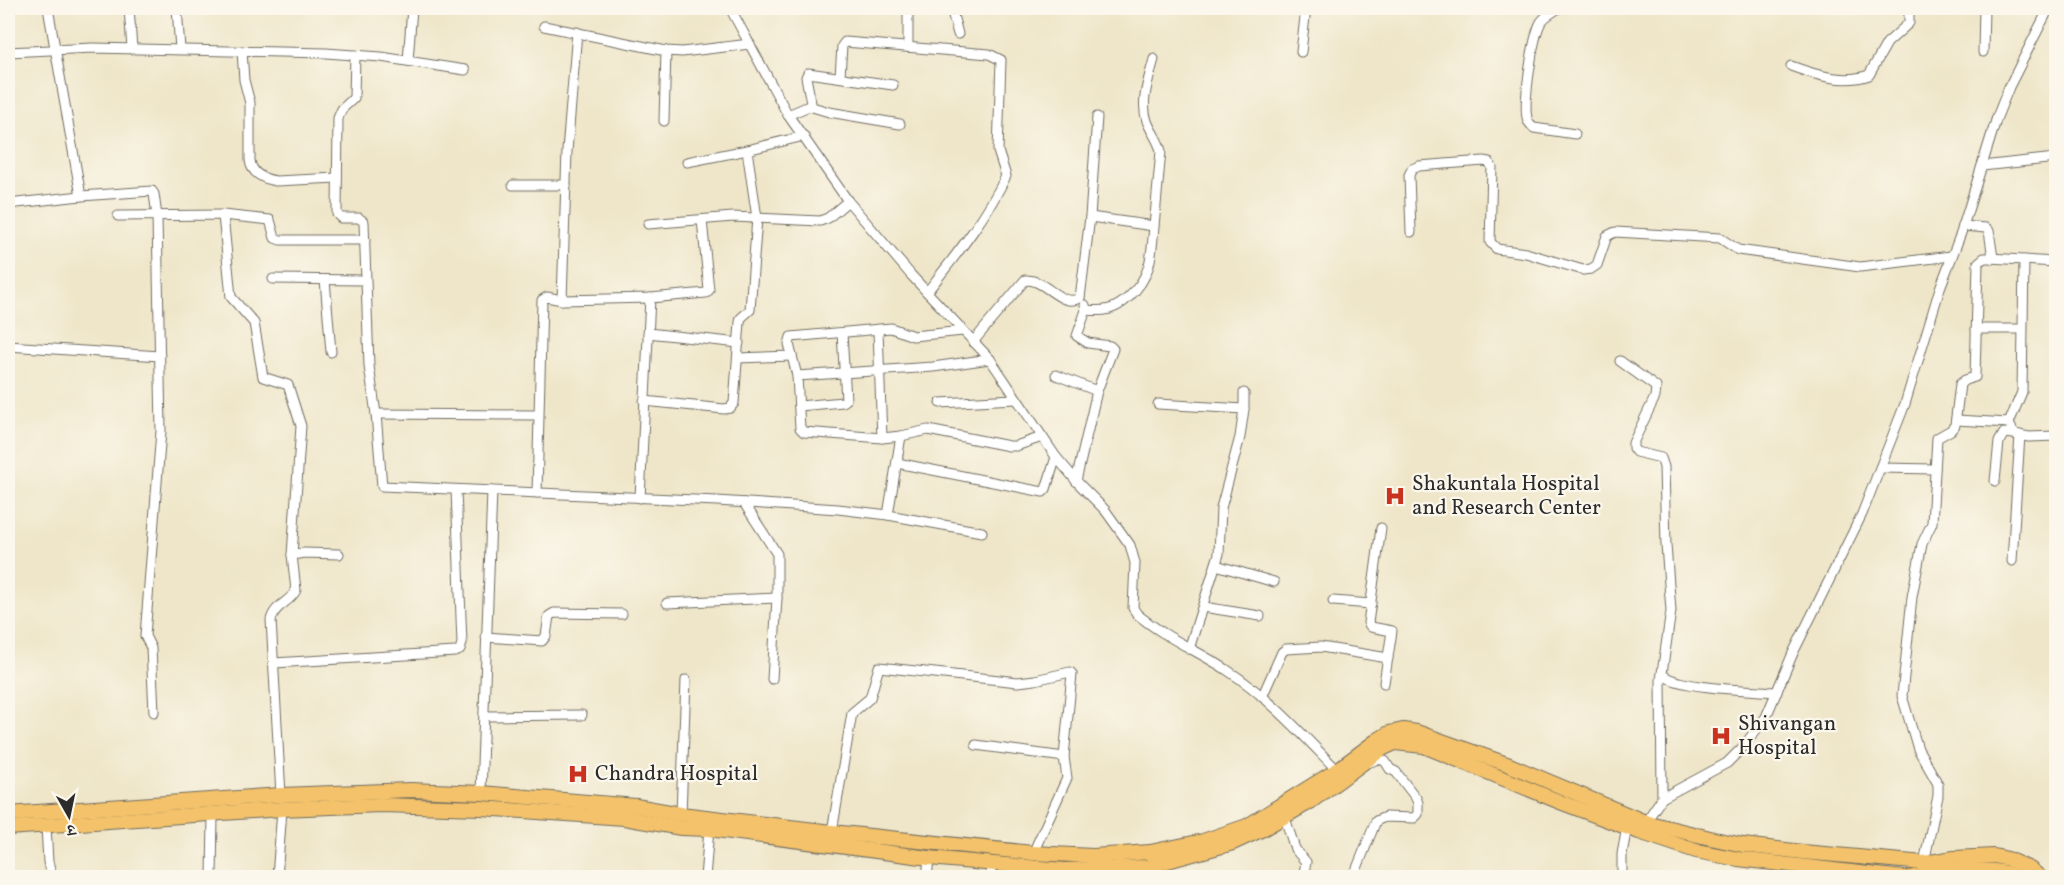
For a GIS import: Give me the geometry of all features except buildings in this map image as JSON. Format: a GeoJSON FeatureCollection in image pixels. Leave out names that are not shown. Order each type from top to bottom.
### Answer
{"type":"FeatureCollection","features":[{"type":"Feature","properties":{"kind":"highway"},"geometry":{"type":"LineString","coordinates":[[8,814],[281,802],[411,790],[481,793],[636,807],[832,832],[1033,853],[1093,856],[1150,852],[1203,841],[1246,826],[1337,770],[1389,733],[1403,730],[1417,732],[1507,764],[1637,827],[1743,845],[1924,863],[1954,858],[1994,856],[2008,859],[2030,869],[2041,878]]}},
{"type":"Feature","properties":{"kind":"highway"},"geometry":{"type":"LineString","coordinates":[[8,828],[213,815],[281,802],[481,808],[624,818],[681,828],[929,858],[1065,870],[1146,867],[1233,843],[1285,818],[1382,749],[1395,743],[1424,746],[1696,851],[1737,859],[1906,878],[1984,870],[2010,873],[2016,878]]}},
{"type":"Feature","properties":{"kind":"street"},"geometry":{"type":"LineString","coordinates":[[48,8],[81,196]]}},
{"type":"Feature","properties":{"kind":"street"},"geometry":{"type":"LineString","coordinates":[[129,8],[132,49]]}},
{"type":"Feature","properties":{"kind":"street"},"geometry":{"type":"LineString","coordinates":[[177,8],[180,49]]}},
{"type":"Feature","properties":{"kind":"street"},"geometry":{"type":"LineString","coordinates":[[408,61],[412,8]]}},
{"type":"Feature","properties":{"kind":"street"},"geometry":{"type":"LineString","coordinates":[[498,8],[505,8]]}},
{"type":"Feature","properties":{"kind":"street"},"geometry":{"type":"LineString","coordinates":[[730,8],[788,115],[848,201],[927,292],[990,359],[1056,457],[1105,510],[1130,544],[1135,563],[1133,599],[1137,614],[1228,671],[1263,697],[1337,770]]}},
{"type":"Feature","properties":{"kind":"street"},"geometry":{"type":"LineString","coordinates":[[908,8],[908,47]]}},
{"type":"Feature","properties":{"kind":"street"},"geometry":{"type":"LineString","coordinates":[[951,8],[958,34]]}},
{"type":"Feature","properties":{"kind":"street"},"geometry":{"type":"LineString","coordinates":[[1301,52],[1305,8]]}},
{"type":"Feature","properties":{"kind":"street"},"geometry":{"type":"LineString","coordinates":[[1559,8],[1542,21],[1538,30],[1530,68],[1528,121],[1534,128],[1575,134]]}},
{"type":"Feature","properties":{"kind":"street"},"geometry":{"type":"LineString","coordinates":[[1791,66],[1824,77],[1862,78],[1869,75],[1887,43],[1909,23],[1910,8]]}},
{"type":"Feature","properties":{"kind":"street"},"geometry":{"type":"LineString","coordinates":[[1983,52],[1984,8]]}},
{"type":"Feature","properties":{"kind":"street"},"geometry":{"type":"LineString","coordinates":[[1622,878],[1622,854],[1637,827],[1662,798],[1727,763],[1755,734],[1766,717],[1793,653],[1863,514],[1905,404],[1951,256],[2009,87],[2049,8]]}},
{"type":"Feature","properties":{"kind":"street"},"geometry":{"type":"LineString","coordinates":[[544,26],[666,51],[682,52],[750,44]]}},
{"type":"Feature","properties":{"kind":"street"},"geometry":{"type":"LineString","coordinates":[[562,300],[567,151],[576,32]]}},
{"type":"Feature","properties":{"kind":"street"},"geometry":{"type":"LineString","coordinates":[[840,76],[842,46],[845,42],[989,54],[1000,60],[1002,68],[998,151],[1006,176],[997,196],[974,231],[927,292]]}},
{"type":"Feature","properties":{"kind":"street"},"geometry":{"type":"LineString","coordinates":[[8,52],[180,49],[355,55],[465,70]]}},
{"type":"Feature","properties":{"kind":"street"},"geometry":{"type":"LineString","coordinates":[[242,51],[244,80],[250,103],[251,167],[254,172],[268,180],[276,181],[337,178]]}},
{"type":"Feature","properties":{"kind":"street"},"geometry":{"type":"LineString","coordinates":[[664,121],[666,51]]}},
{"type":"Feature","properties":{"kind":"street"},"geometry":{"type":"LineString","coordinates":[[355,55],[354,98],[342,109],[338,118],[338,217],[364,222],[369,366],[382,486],[744,503],[888,515],[982,532]]}},
{"type":"Feature","properties":{"kind":"street"},"geometry":{"type":"LineString","coordinates":[[1086,310],[1102,312],[1120,305],[1140,287],[1147,275],[1152,252],[1161,151],[1158,139],[1147,120],[1144,101],[1154,59]]}},
{"type":"Feature","properties":{"kind":"street"},"geometry":{"type":"LineString","coordinates":[[809,106],[811,98],[806,74],[840,76],[893,85]]}},
{"type":"Feature","properties":{"kind":"street"},"geometry":{"type":"LineString","coordinates":[[788,115],[809,106],[829,112],[900,124]]}},
{"type":"Feature","properties":{"kind":"street"},"geometry":{"type":"LineString","coordinates":[[1076,481],[1097,391],[1113,348],[1110,345],[1088,343],[1079,338],[1077,332],[1086,310],[1080,298],[1090,217],[1097,117]]}},
{"type":"Feature","properties":{"kind":"street"},"geometry":{"type":"LineString","coordinates":[[687,162],[804,136]]}},
{"type":"Feature","properties":{"kind":"street"},"geometry":{"type":"LineString","coordinates":[[644,401],[730,408],[734,403],[741,318],[750,310],[757,218],[747,150]]}},
{"type":"Feature","properties":{"kind":"street"},"geometry":{"type":"LineString","coordinates":[[1982,166],[2056,158]]}},
{"type":"Feature","properties":{"kind":"street"},"geometry":{"type":"LineString","coordinates":[[1411,232],[1409,175],[1412,169],[1419,166],[1484,161],[1489,162],[1492,167],[1490,242],[1492,246],[1497,249],[1536,255],[1583,270],[1597,265],[1607,236],[1615,232],[1720,238],[1738,250],[1860,267],[1951,256]]}},
{"type":"Feature","properties":{"kind":"street"},"geometry":{"type":"LineString","coordinates":[[513,185],[566,185]]}},
{"type":"Feature","properties":{"kind":"street"},"geometry":{"type":"LineString","coordinates":[[8,204],[152,191],[154,194],[157,216],[161,431],[145,636],[151,648],[154,712]]}},
{"type":"Feature","properties":{"kind":"street"},"geometry":{"type":"LineString","coordinates":[[648,224],[757,218],[825,220],[848,201]]}},
{"type":"Feature","properties":{"kind":"street"},"geometry":{"type":"LineString","coordinates":[[118,216],[223,214],[270,220],[275,238],[280,240],[365,240]]}},
{"type":"Feature","properties":{"kind":"street"},"geometry":{"type":"LineString","coordinates":[[223,214],[231,297],[254,323],[263,377],[288,385],[301,426],[292,555],[296,590],[276,608],[271,620],[281,802],[277,878]]}},
{"type":"Feature","properties":{"kind":"street"},"geometry":{"type":"LineString","coordinates":[[1090,217],[1154,226]]}},
{"type":"Feature","properties":{"kind":"street"},"geometry":{"type":"LineString","coordinates":[[537,493],[537,415],[542,300],[547,297],[562,300],[702,294],[709,290],[702,220]]}},
{"type":"Feature","properties":{"kind":"street"},"geometry":{"type":"LineString","coordinates":[[1963,226],[1986,228],[1989,231],[1993,258]]}},
{"type":"Feature","properties":{"kind":"street"},"geometry":{"type":"LineString","coordinates":[[1924,863],[1938,796],[1938,784],[1918,749],[1902,696],[1912,597],[1922,544],[1932,523],[1937,438],[1951,430],[1956,420],[1960,384],[1965,380],[1973,379],[1976,374],[1978,263],[1984,258],[2056,262]]}},
{"type":"Feature","properties":{"kind":"street"},"geometry":{"type":"LineString","coordinates":[[2009,423],[2022,392],[2024,260]]}},
{"type":"Feature","properties":{"kind":"street"},"geometry":{"type":"LineString","coordinates":[[273,279],[365,280]]}},
{"type":"Feature","properties":{"kind":"street"},"geometry":{"type":"LineString","coordinates":[[325,280],[331,352]]}},
{"type":"Feature","properties":{"kind":"street"},"geometry":{"type":"LineString","coordinates":[[973,342],[1025,280],[1035,281],[1064,299],[1072,301],[1080,298]]}},
{"type":"Feature","properties":{"kind":"street"},"geometry":{"type":"LineString","coordinates":[[640,498],[650,298]]}},
{"type":"Feature","properties":{"kind":"street"},"geometry":{"type":"LineString","coordinates":[[963,331],[913,336],[891,328],[791,338],[789,344],[798,376],[802,431],[882,438],[928,429],[1009,446],[1016,446],[1042,437]]}},
{"type":"Feature","properties":{"kind":"street"},"geometry":{"type":"LineString","coordinates":[[1976,329],[2022,329]]}},
{"type":"Feature","properties":{"kind":"street"},"geometry":{"type":"LineString","coordinates":[[878,330],[882,438]]}},
{"type":"Feature","properties":{"kind":"street"},"geometry":{"type":"LineString","coordinates":[[648,333],[739,343]]}},
{"type":"Feature","properties":{"kind":"street"},"geometry":{"type":"LineString","coordinates":[[799,406],[845,401],[847,398],[842,333]]}},
{"type":"Feature","properties":{"kind":"street"},"geometry":{"type":"LineString","coordinates":[[8,346],[160,356]]}},
{"type":"Feature","properties":{"kind":"street"},"geometry":{"type":"LineString","coordinates":[[738,358],[792,356]]}},
{"type":"Feature","properties":{"kind":"street"},"geometry":{"type":"LineString","coordinates":[[798,376],[933,367],[990,359]]}},
{"type":"Feature","properties":{"kind":"street"},"geometry":{"type":"LineString","coordinates":[[1620,361],[1653,383],[1657,391],[1633,448],[1636,452],[1661,458],[1664,467],[1671,611],[1661,680],[1662,798]]}},
{"type":"Feature","properties":{"kind":"street"},"geometry":{"type":"LineString","coordinates":[[1056,375],[1097,391]]}},
{"type":"Feature","properties":{"kind":"street"},"geometry":{"type":"LineString","coordinates":[[1189,648],[1216,564],[1220,543],[1221,508],[1240,437],[1244,393]]}},
{"type":"Feature","properties":{"kind":"street"},"geometry":{"type":"LineString","coordinates":[[940,403],[1015,399]]}},
{"type":"Feature","properties":{"kind":"street"},"geometry":{"type":"LineString","coordinates":[[1158,404],[1244,409]]}},
{"type":"Feature","properties":{"kind":"street"},"geometry":{"type":"LineString","coordinates":[[376,414],[537,415]]}},
{"type":"Feature","properties":{"kind":"street"},"geometry":{"type":"LineString","coordinates":[[1956,420],[2009,423]]}},
{"type":"Feature","properties":{"kind":"street"},"geometry":{"type":"LineString","coordinates":[[2009,423],[2017,434],[2012,561]]}},
{"type":"Feature","properties":{"kind":"street"},"geometry":{"type":"LineString","coordinates":[[1995,481],[1999,442],[2004,433],[2029,437],[2056,436]]}},
{"type":"Feature","properties":{"kind":"street"},"geometry":{"type":"LineString","coordinates":[[888,515],[901,436]]}},
{"type":"Feature","properties":{"kind":"street"},"geometry":{"type":"LineString","coordinates":[[897,463],[1043,492],[1056,457]]}},
{"type":"Feature","properties":{"kind":"street"},"geometry":{"type":"LineString","coordinates":[[1881,468],[1935,469]]}},
{"type":"Feature","properties":{"kind":"street"},"geometry":{"type":"LineString","coordinates":[[274,663],[460,650],[462,643],[456,490]]}},
{"type":"Feature","properties":{"kind":"street"},"geometry":{"type":"LineString","coordinates":[[481,793],[492,491]]}},
{"type":"Feature","properties":{"kind":"street"},"geometry":{"type":"LineString","coordinates":[[744,503],[775,549],[778,562],[772,679]]}},
{"type":"Feature","properties":{"kind":"street"},"geometry":{"type":"LineString","coordinates":[[1381,528],[1368,625],[1392,631],[1384,683]]}},
{"type":"Feature","properties":{"kind":"street"},"geometry":{"type":"LineString","coordinates":[[292,555],[339,554]]}},
{"type":"Feature","properties":{"kind":"street"},"geometry":{"type":"LineString","coordinates":[[1216,564],[1274,582]]}},
{"type":"Feature","properties":{"kind":"street"},"geometry":{"type":"LineString","coordinates":[[667,603],[777,598]]}},
{"type":"Feature","properties":{"kind":"street"},"geometry":{"type":"LineString","coordinates":[[1333,601],[1371,604]]}},
{"type":"Feature","properties":{"kind":"street"},"geometry":{"type":"LineString","coordinates":[[1203,607],[1260,616]]}},
{"type":"Feature","properties":{"kind":"street"},"geometry":{"type":"LineString","coordinates":[[486,637],[542,641],[546,636],[549,616],[554,613],[622,614]]}},
{"type":"Feature","properties":{"kind":"street"},"geometry":{"type":"LineString","coordinates":[[1263,697],[1282,652],[1286,649],[1321,647],[1388,658]]}},
{"type":"Feature","properties":{"kind":"street"},"geometry":{"type":"LineString","coordinates":[[832,832],[852,713],[870,698],[879,667],[1018,682],[1070,672],[1072,674],[1064,757],[1067,778],[1033,853]]}},
{"type":"Feature","properties":{"kind":"street"},"geometry":{"type":"LineString","coordinates":[[1663,675],[1669,679],[1692,684],[1777,692]]}},
{"type":"Feature","properties":{"kind":"street"},"geometry":{"type":"LineString","coordinates":[[681,814],[686,680]]}},
{"type":"Feature","properties":{"kind":"street"},"geometry":{"type":"LineString","coordinates":[[485,716],[582,715]]}},
{"type":"Feature","properties":{"kind":"street"},"geometry":{"type":"LineString","coordinates":[[976,745],[1064,757]]}},
{"type":"Feature","properties":{"kind":"street"},"geometry":{"type":"LineString","coordinates":[[1353,878],[1376,821],[1385,817],[1414,818],[1418,814],[1416,798],[1396,771],[1390,769],[1385,761],[1378,759],[1362,765]]}},
{"type":"Feature","properties":{"kind":"street"},"geometry":{"type":"LineString","coordinates":[[212,878],[213,815]]}},
{"type":"Feature","properties":{"kind":"street"},"geometry":{"type":"LineString","coordinates":[[1285,818],[1295,849],[1306,862],[1303,878]]}},
{"type":"Feature","properties":{"kind":"street"},"geometry":{"type":"LineString","coordinates":[[46,826],[48,862],[53,878]]}},
{"type":"Feature","properties":{"kind":"street"},"geometry":{"type":"LineString","coordinates":[[705,878],[709,830]]}},
{"type":"Feature","properties":{"kind":"street"},"geometry":{"type":"LineString","coordinates":[[927,878],[929,858]]}},
{"type":"Feature","properties":{"kind":"street"},"geometry":{"type":"LineString","coordinates":[[990,878],[992,863]]}},
{"type":"Feature","properties":{"kind":"place","name":"Shakuntala Hospital and Research Center"},"geometry":{"type":"Point","coordinates":[1395,496]}},
{"type":"Feature","properties":{"kind":"place","name":"Shivangan Hospital"},"geometry":{"type":"Point","coordinates":[1721,736]}},
{"type":"Feature","properties":{"kind":"place","name":"Chandra Hospital"},"geometry":{"type":"Point","coordinates":[578,774]}}]}
